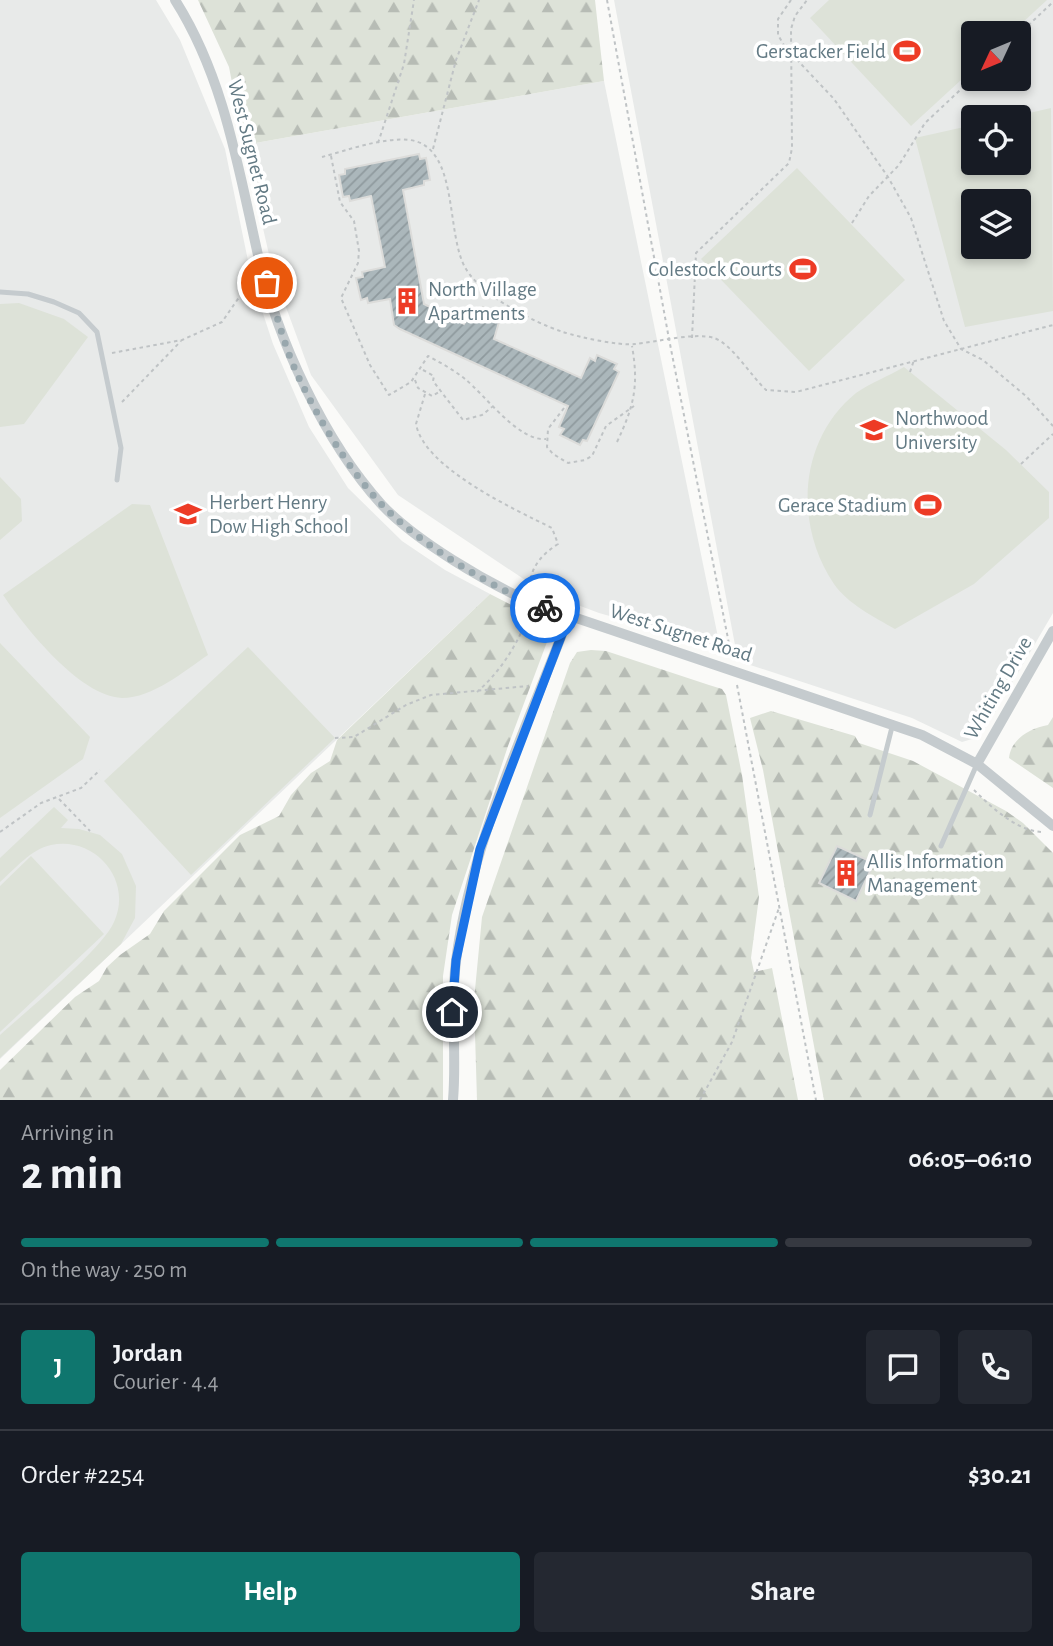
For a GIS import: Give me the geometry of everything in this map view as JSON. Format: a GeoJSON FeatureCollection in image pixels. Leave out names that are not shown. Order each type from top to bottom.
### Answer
{"type":"FeatureCollection","features":[{"type":"Feature","properties":{"kind":"street","name":"West Sugnet Road"},"geometry":{"type":"LineString","coordinates":[[175,0],[205,53],[234,143],[258,260],[299,378],[338,446],[383,506],[439,550],[496,586],[532,603],[893,723],[976,764],[1048,829]]}},
{"type":"Feature","properties":{"kind":"street"},"geometry":{"type":"LineString","coordinates":[[453,1100],[452,1012],[464,918],[480,849],[569,616]]}},
{"type":"Feature","properties":{"kind":"street","name":"Whiting Drive"},"geometry":{"type":"LineString","coordinates":[[976,764],[1053,631]]}},
{"type":"Feature","properties":{"kind":"lane"},"geometry":{"type":"LineString","coordinates":[[0,292],[28,294],[79,313],[97,332],[121,449],[117,480]]}},
{"type":"Feature","properties":{"kind":"lane"},"geometry":{"type":"LineString","coordinates":[[870,816],[893,723]]}},
{"type":"Feature","properties":{"kind":"lane"},"geometry":{"type":"LineString","coordinates":[[941,846],[976,764]]}},
{"type":"Feature","properties":{"kind":"path"},"geometry":{"type":"LineString","coordinates":[[378,144],[404,64],[414,0]]}},
{"type":"Feature","properties":{"kind":"path"},"geometry":{"type":"LineString","coordinates":[[433,150],[456,60],[478,0]]}},
{"type":"Feature","properties":{"kind":"path"},"geometry":{"type":"LineString","coordinates":[[607,0],[669,339],[816,1100]]}},
{"type":"Feature","properties":{"kind":"path"},"geometry":{"type":"LineString","coordinates":[[792,0],[778,19],[778,35],[789,52],[834,99],[888,177],[911,218],[944,321],[961,349],[983,360],[1026,396],[1053,426]]}},
{"type":"Feature","properties":{"kind":"path"},"geometry":{"type":"LineString","coordinates":[[692,338],[696,253],[789,163],[792,148],[789,52],[795,16],[807,0]]}},
{"type":"Feature","properties":{"kind":"path"},"geometry":{"type":"LineString","coordinates":[[1031,23],[1053,2]]}},
{"type":"Feature","properties":{"kind":"path"},"geometry":{"type":"LineString","coordinates":[[852,223],[869,196],[904,159],[925,123],[961,89]]}},
{"type":"Feature","properties":{"kind":"path"},"geometry":{"type":"LineString","coordinates":[[322,157],[378,144],[411,140],[433,150],[443,170],[465,268],[484,288],[527,317],[564,332],[632,345],[669,339],[713,337],[727,345],[766,390],[796,392],[1053,325]]}},
{"type":"Feature","properties":{"kind":"path"},"geometry":{"type":"LineString","coordinates":[[331,155],[340,202],[354,221],[359,251],[358,263],[341,298],[370,365],[389,395],[414,378],[428,356],[456,371],[492,407],[520,429],[539,440],[546,439]]}},
{"type":"Feature","properties":{"kind":"path"},"geometry":{"type":"LineString","coordinates":[[102,355],[182,340],[222,322],[252,279]]}},
{"type":"Feature","properties":{"kind":"path"},"geometry":{"type":"LineString","coordinates":[[112,412],[182,340]]}},
{"type":"Feature","properties":{"kind":"path"},"geometry":{"type":"LineString","coordinates":[[617,442],[634,406],[637,373],[632,345]]}},
{"type":"Feature","properties":{"kind":"path"},"geometry":{"type":"LineString","coordinates":[[910,372],[915,359]]}},
{"type":"Feature","properties":{"kind":"path"},"geometry":{"type":"LineString","coordinates":[[421,369],[434,376],[433,381],[463,420],[482,415],[492,407]]}},
{"type":"Feature","properties":{"kind":"path"},"geometry":{"type":"LineString","coordinates":[[414,378],[425,394],[432,396],[440,391]]}},
{"type":"Feature","properties":{"kind":"path"},"geometry":{"type":"LineString","coordinates":[[425,394],[416,424],[423,440],[435,454],[491,497],[552,528],[558,544],[547,551],[535,566],[530,581],[534,591]]}},
{"type":"Feature","properties":{"kind":"path"},"geometry":{"type":"LineString","coordinates":[[564,408],[548,429],[546,439],[553,454],[568,463],[577,463],[592,456],[612,419],[634,406]]}},
{"type":"Feature","properties":{"kind":"path"},"geometry":{"type":"LineString","coordinates":[[1021,464],[1053,434]]}},
{"type":"Feature","properties":{"kind":"path"},"geometry":{"type":"LineString","coordinates":[[477,692],[490,681],[521,634],[532,603]]}},
{"type":"Feature","properties":{"kind":"path"},"geometry":{"type":"LineString","coordinates":[[335,738],[355,737],[405,705],[432,695],[543,685]]}},
{"type":"Feature","properties":{"kind":"path"},"geometry":{"type":"LineString","coordinates":[[0,832],[41,803],[58,799],[81,788],[100,770]]}},
{"type":"Feature","properties":{"kind":"path"},"geometry":{"type":"LineString","coordinates":[[968,785],[992,808],[1033,832],[1048,829]]}},
{"type":"Feature","properties":{"kind":"path"},"geometry":{"type":"LineString","coordinates":[[58,799],[90,831]]}},
{"type":"Feature","properties":{"kind":"path"},"geometry":{"type":"LineString","coordinates":[[700,1100],[732,1042],[779,907]]}},
{"type":"Feature","properties":{"kind":"shaded area","name":"Herbert Henry Dow High School"},"geometry":{"type":"Polygon","coordinates":[[[0,0],[156,0],[180,40],[225,149],[252,280],[273,344],[309,427],[348,488],[402,541],[445,570],[490,594],[0,1059],[0,0]]]}},
{"type":"Feature","properties":{"kind":"shaded area","name":"Northwood University"},"geometry":{"type":"Polygon","coordinates":[[[614,0],[1053,0],[1053,613],[988,724],[972,739],[962,742],[912,718],[738,661],[614,0]]]}},
{"type":"Feature","properties":{"kind":"shaded area"},"geometry":{"type":"Polygon","coordinates":[[[604,81],[720,647],[599,613],[543,592],[398,495],[311,375],[273,272],[244,145],[604,81]]]}},
{"type":"Feature","properties":{"kind":"green space"},"geometry":{"type":"Polygon","coordinates":[[[198,0],[595,0],[604,81],[244,145],[229,67],[198,0]]]}},
{"type":"Feature","properties":{"kind":"green space","name":"Gerstacker Field"},"geometry":{"type":"Polygon","coordinates":[[[829,0],[1047,0],[1024,21],[961,21],[961,80],[911,126],[810,18],[829,0]]]}},
{"type":"Feature","properties":{"kind":"green space"},"geometry":{"type":"Polygon","coordinates":[[[1051,108],[1053,311],[965,327],[915,138],[961,128],[961,175],[1031,175],[1031,112],[1051,108]]]}},
{"type":"Feature","properties":{"kind":"green space","name":"Colestock Courts"},"geometry":{"type":"Polygon","coordinates":[[[797,168],[905,280],[809,371],[701,259],[797,168]]]}},
{"type":"Feature","properties":{"kind":"green space"},"geometry":{"type":"Polygon","coordinates":[[[19,303],[64,319],[88,337],[24,424],[0,427],[0,304],[19,303]]]}},
{"type":"Feature","properties":{"kind":"green space","name":"Gerace Stadium"},"geometry":{"type":"Polygon","coordinates":[[[904,367],[1006,450],[1049,492],[1049,518],[974,584],[895,629],[854,604],[834,584],[821,561],[812,536],[808,484],[822,434],[837,412],[856,393],[904,367]]]}},
{"type":"Feature","properties":{"kind":"green space"},"geometry":{"type":"Polygon","coordinates":[[[0,477],[21,499],[22,521],[0,540],[0,477]]]}},
{"type":"Feature","properties":{"kind":"green space"},"geometry":{"type":"Polygon","coordinates":[[[132,504],[150,505],[208,655],[157,689],[122,698],[88,686],[71,673],[39,641],[3,595],[132,504]]]}},
{"type":"Feature","properties":{"kind":"green space"},"geometry":{"type":"Polygon","coordinates":[[[490,594],[544,622],[548,631],[547,642],[508,746],[452,915],[443,976],[443,1100],[0,1100],[0,1070],[75,997],[99,981],[107,967],[120,955],[150,934],[164,911],[240,835],[279,816],[291,795],[311,773],[330,761],[337,740],[490,594]]]}},
{"type":"Feature","properties":{"kind":"green space"},"geometry":{"type":"Polygon","coordinates":[[[0,643],[90,737],[83,759],[0,818],[0,643]]]}},
{"type":"Feature","properties":{"kind":"green space"},"geometry":{"type":"Polygon","coordinates":[[[248,647],[335,738],[191,875],[104,781],[248,647]]]}},
{"type":"Feature","properties":{"kind":"green space"},"geometry":{"type":"Polygon","coordinates":[[[606,651],[722,689],[726,695],[742,775],[759,897],[751,958],[754,972],[772,968],[798,1100],[477,1100],[474,1000],[482,917],[570,663],[577,652],[606,651]]]}},
{"type":"Feature","properties":{"kind":"green space"},"geometry":{"type":"Polygon","coordinates":[[[771,711],[855,736],[859,743],[913,761],[1006,811],[1023,823],[1053,853],[1053,1100],[824,1100],[763,770],[750,718],[771,711]]]}},
{"type":"Feature","properties":{"kind":"green space"},"geometry":{"type":"Polygon","coordinates":[[[1053,717],[1053,788],[1009,758],[1017,740],[1028,732],[1048,725],[1053,717]]]}},
{"type":"Feature","properties":{"kind":"green space"},"geometry":{"type":"Polygon","coordinates":[[[54,807],[68,820],[61,828],[79,829],[100,835],[122,854],[136,886],[135,918],[121,944],[0,1058],[0,1035],[95,948],[107,934],[119,907],[114,877],[96,855],[82,847],[67,844],[44,847],[24,860],[0,882],[0,858],[54,807]]]}},
{"type":"Feature","properties":{"kind":"green space"},"geometry":{"type":"Polygon","coordinates":[[[31,856],[104,934],[0,1032],[0,886],[31,856]]]}},
{"type":"Feature","properties":{"kind":"building","name":"North Village Apartments"},"geometry":{"type":"Polygon","coordinates":[[[419,154],[420,159],[426,158],[430,180],[424,181],[424,185],[403,190],[424,304],[464,324],[474,309],[480,312],[483,307],[495,314],[493,318],[499,322],[494,339],[581,378],[590,358],[595,361],[597,355],[617,364],[614,369],[619,372],[587,441],[583,440],[580,445],[560,435],[564,429],[559,427],[568,406],[400,329],[394,325],[390,299],[368,303],[367,298],[361,300],[356,278],[363,277],[362,272],[385,267],[371,196],[350,201],[349,196],[343,197],[339,175],[345,174],[345,169],[419,154]]]}},
{"type":"Feature","properties":{"kind":"building","name":"Allis Information Management"},"geometry":{"type":"Polygon","coordinates":[[[837,846],[874,863],[856,901],[819,883],[837,846]]]}},
{"type":"Feature","properties":{"kind":"way so far"},"geometry":{"type":"LineString","coordinates":[[267,283],[299,378],[338,446],[383,506],[439,550],[496,586],[545,608]]}},
{"type":"Feature","properties":{"kind":"place","name":"Gerstacker Field"},"geometry":{"type":"Point","coordinates":[907,51]}},
{"type":"Feature","properties":{"kind":"place","name":"Colestock Courts"},"geometry":{"type":"Point","coordinates":[803,269]}},
{"type":"Feature","properties":{"kind":"place","name":"North Village Apartments"},"geometry":{"type":"Point","coordinates":[407,301]}},
{"type":"Feature","properties":{"kind":"place","name":"Northwood University"},"geometry":{"type":"Point","coordinates":[874,430]}},
{"type":"Feature","properties":{"kind":"place","name":"Gerace Stadium"},"geometry":{"type":"Point","coordinates":[928,505]}},
{"type":"Feature","properties":{"kind":"place","name":"Herbert Henry Dow High School"},"geometry":{"type":"Point","coordinates":[188,514]}},
{"type":"Feature","properties":{"kind":"place","name":"Allis Information Management"},"geometry":{"type":"Point","coordinates":[846,873]}},
{"type":"Feature","properties":{"kind":"route"},"geometry":{"type":"LineString","coordinates":[[452,1012],[456,960],[480,849],[569,616],[545,608]]}}]}
